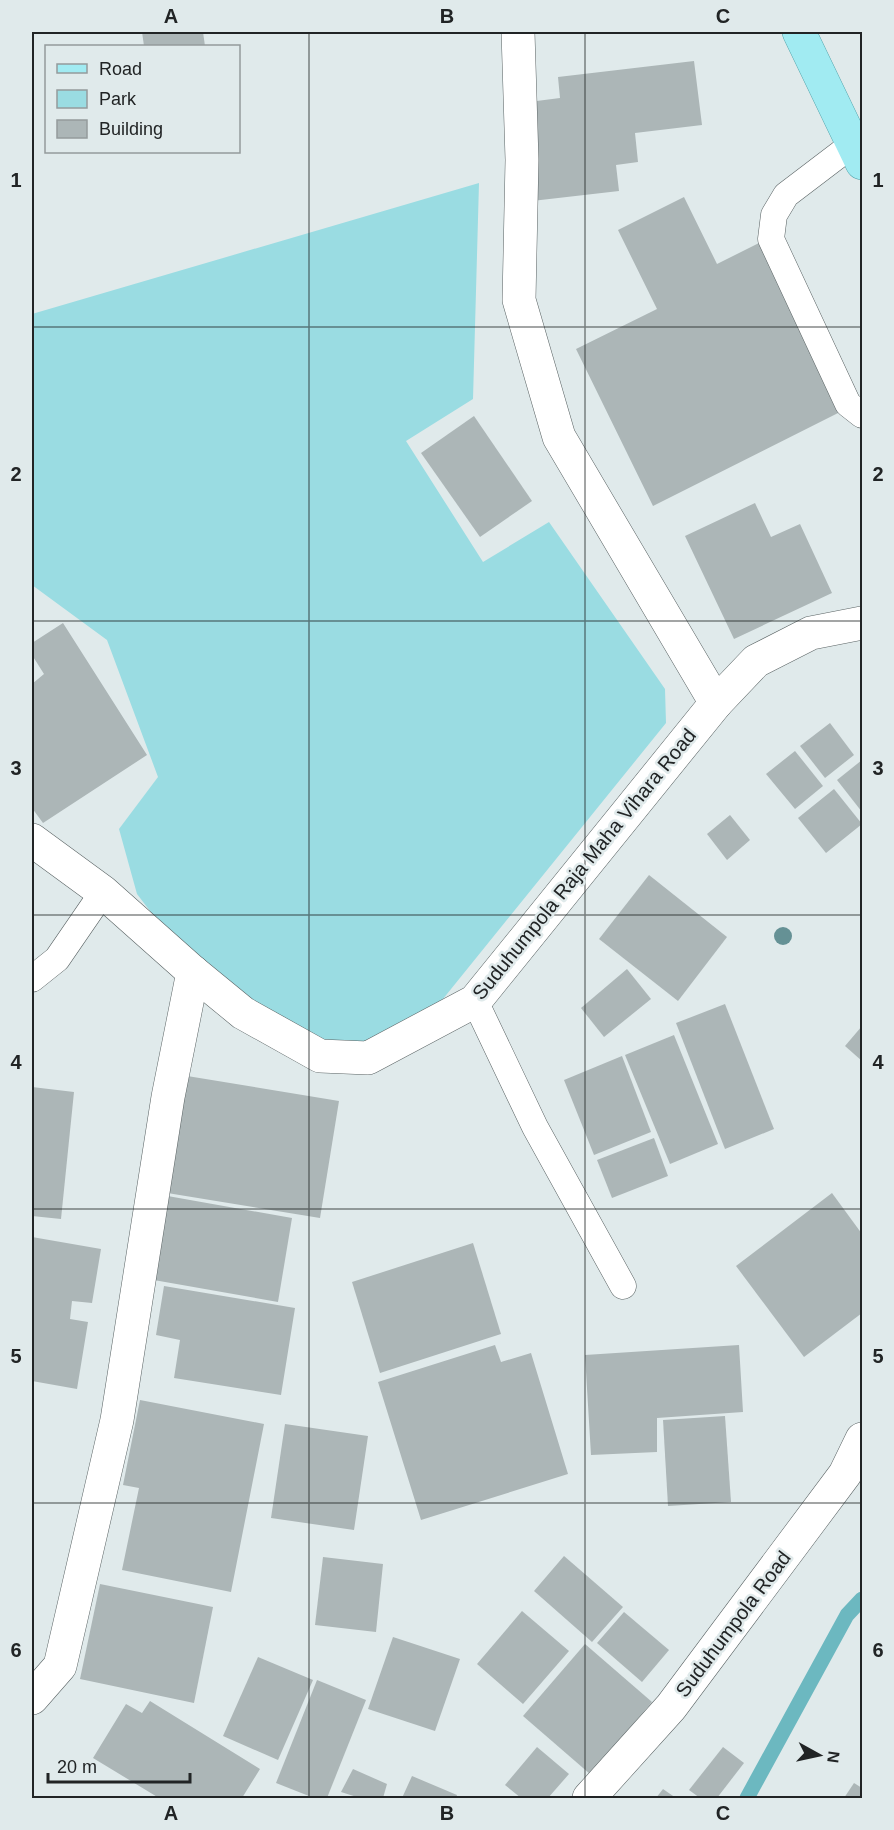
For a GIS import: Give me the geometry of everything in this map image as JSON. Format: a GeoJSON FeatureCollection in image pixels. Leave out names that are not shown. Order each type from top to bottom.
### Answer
{"type":"FeatureCollection","features":[{"type":"Feature","properties":{"kind":"main road"},"geometry":{"type":"LineString","coordinates":[[799,32],[858,153]]}},
{"type":"Feature","properties":{"kind":"street"},"geometry":{"type":"LineString","coordinates":[[518,32],[522,160],[519,300],[559,437],[716,703]]}},
{"type":"Feature","properties":{"kind":"street","name":"Suduhumpola Raja Maha Vihara Road"},"geometry":{"type":"LineString","coordinates":[[32,840],[102,892],[243,1013],[320,1056],[368,1058],[475,1001],[716,703],[756,661],[812,633],[862,623]]}},
{"type":"Feature","properties":{"kind":"street"},"geometry":{"type":"LineString","coordinates":[[32,1698],[60,1666],[117,1420],[168,1097],[193,972]]}},
{"type":"Feature","properties":{"kind":"street","name":"Suduhumpola Road"},"geometry":{"type":"LineString","coordinates":[[589,1798],[671,1707],[845,1474],[862,1439]]}},
{"type":"Feature","properties":{"kind":"lane"},"geometry":{"type":"LineString","coordinates":[[858,153],[786,195],[774,215],[771,239],[848,404],[862,415]]}},
{"type":"Feature","properties":{"kind":"lane"},"geometry":{"type":"LineString","coordinates":[[32,979],[57,959],[102,892]]}},
{"type":"Feature","properties":{"kind":"lane"},"geometry":{"type":"LineString","coordinates":[[475,1001],[535,1127],[623,1286]]}},
{"type":"Feature","properties":{"kind":"green space"},"geometry":{"type":"Polygon","coordinates":[[[479,183],[473,399],[406,441],[483,562],[549,522],[665,689],[666,723],[426,1020],[357,1051],[229,1014],[137,894],[119,829],[158,777],[107,640],[32,585],[32,314],[479,183]]]}},
{"type":"Feature","properties":{"kind":"building"},"geometry":{"type":"Polygon","coordinates":[[[142,32],[203,32],[205,45],[144,45],[142,32]]]}},
{"type":"Feature","properties":{"kind":"building"},"geometry":{"type":"Polygon","coordinates":[[[694,61],[702,125],[635,133],[638,162],[616,165],[619,191],[532,201],[521,103],[560,98],[558,77],[694,61]]]}},
{"type":"Feature","properties":{"kind":"building"},"geometry":{"type":"Polygon","coordinates":[[[684,197],[717,264],[765,240],[848,408],[653,506],[576,349],[657,309],[618,230],[684,197]]]}},
{"type":"Feature","properties":{"kind":"building"},"geometry":{"type":"Polygon","coordinates":[[[474,416],[532,501],[480,537],[421,453],[474,416]]]}},
{"type":"Feature","properties":{"kind":"building"},"geometry":{"type":"Polygon","coordinates":[[[755,503],[771,537],[800,524],[832,593],[734,639],[685,536],[755,503]]]}},
{"type":"Feature","properties":{"kind":"building"},"geometry":{"type":"Polygon","coordinates":[[[63,623],[147,755],[43,823],[32,808],[32,684],[44,674],[32,655],[32,643],[63,623]]]}},
{"type":"Feature","properties":{"kind":"building"},"geometry":{"type":"Polygon","coordinates":[[[830,723],[854,755],[825,778],[800,746],[830,723]]]}},
{"type":"Feature","properties":{"kind":"building"},"geometry":{"type":"Polygon","coordinates":[[[795,751],[823,786],[795,809],[766,774],[795,751]]]}},
{"type":"Feature","properties":{"kind":"building"},"geometry":{"type":"Polygon","coordinates":[[[862,760],[862,812],[837,780],[862,760]]]}},
{"type":"Feature","properties":{"kind":"building"},"geometry":{"type":"Polygon","coordinates":[[[834,789],[862,824],[826,853],[798,818],[834,789]]]}},
{"type":"Feature","properties":{"kind":"building"},"geometry":{"type":"Polygon","coordinates":[[[730,815],[750,840],[727,860],[707,834],[730,815]]]}},
{"type":"Feature","properties":{"kind":"building"},"geometry":{"type":"Polygon","coordinates":[[[649,875],[727,937],[678,1001],[599,939],[649,875]]]}},
{"type":"Feature","properties":{"kind":"building"},"geometry":{"type":"Polygon","coordinates":[[[627,969],[651,999],[604,1037],[581,1008],[627,969]]]}},
{"type":"Feature","properties":{"kind":"building"},"geometry":{"type":"Polygon","coordinates":[[[725,1004],[774,1129],[725,1149],[676,1023],[725,1004]]]}},
{"type":"Feature","properties":{"kind":"building"},"geometry":{"type":"Polygon","coordinates":[[[862,1026],[862,1061],[845,1046],[862,1026]]]}},
{"type":"Feature","properties":{"kind":"building"},"geometry":{"type":"Polygon","coordinates":[[[674,1035],[718,1144],[670,1164],[625,1055],[674,1035]]]}},
{"type":"Feature","properties":{"kind":"building"},"geometry":{"type":"Polygon","coordinates":[[[622,1056],[651,1132],[594,1155],[564,1080],[622,1056]]]}},
{"type":"Feature","properties":{"kind":"building"},"geometry":{"type":"Polygon","coordinates":[[[175,1074],[339,1101],[320,1218],[155,1191],[175,1074]]]}},
{"type":"Feature","properties":{"kind":"building"},"geometry":{"type":"Polygon","coordinates":[[[32,1087],[74,1092],[61,1219],[32,1216],[32,1087]]]}},
{"type":"Feature","properties":{"kind":"building"},"geometry":{"type":"Polygon","coordinates":[[[654,1138],[668,1176],[612,1198],[597,1160],[654,1138]]]}},
{"type":"Feature","properties":{"kind":"building"},"geometry":{"type":"Polygon","coordinates":[[[832,1193],[862,1234],[862,1313],[804,1357],[736,1266],[832,1193]]]}},
{"type":"Feature","properties":{"kind":"building"},"geometry":{"type":"Polygon","coordinates":[[[162,1195],[292,1218],[278,1302],[148,1279],[162,1195]]]}},
{"type":"Feature","properties":{"kind":"building"},"geometry":{"type":"Polygon","coordinates":[[[32,1237],[101,1249],[92,1303],[72,1301],[70,1319],[88,1322],[77,1389],[32,1381],[32,1237]]]}},
{"type":"Feature","properties":{"kind":"building"},"geometry":{"type":"Polygon","coordinates":[[[473,1243],[501,1334],[380,1373],[352,1282],[473,1243]]]}},
{"type":"Feature","properties":{"kind":"building"},"geometry":{"type":"Polygon","coordinates":[[[164,1286],[295,1308],[281,1395],[174,1378],[180,1340],[156,1335],[164,1286]]]}},
{"type":"Feature","properties":{"kind":"building"},"geometry":{"type":"Polygon","coordinates":[[[495,1345],[501,1362],[531,1353],[568,1474],[421,1520],[378,1382],[495,1345]]]}},
{"type":"Feature","properties":{"kind":"building"},"geometry":{"type":"Polygon","coordinates":[[[739,1345],[743,1412],[657,1418],[657,1452],[591,1455],[585,1355],[739,1345]]]}},
{"type":"Feature","properties":{"kind":"building"},"geometry":{"type":"Polygon","coordinates":[[[140,1400],[264,1424],[231,1592],[122,1570],[139,1488],[123,1485],[140,1400]]]}},
{"type":"Feature","properties":{"kind":"building"},"geometry":{"type":"Polygon","coordinates":[[[725,1416],[731,1502],[668,1506],[663,1420],[725,1416]]]}},
{"type":"Feature","properties":{"kind":"building"},"geometry":{"type":"Polygon","coordinates":[[[285,1424],[368,1436],[354,1530],[271,1518],[285,1424]]]}},
{"type":"Feature","properties":{"kind":"building"},"geometry":{"type":"Polygon","coordinates":[[[564,1556],[623,1607],[592,1642],[534,1591],[564,1556]]]}},
{"type":"Feature","properties":{"kind":"building"},"geometry":{"type":"Polygon","coordinates":[[[323,1557],[383,1564],[376,1632],[315,1625],[323,1557]]]}},
{"type":"Feature","properties":{"kind":"building"},"geometry":{"type":"Polygon","coordinates":[[[100,1584],[213,1607],[194,1703],[80,1679],[100,1584]]]}},
{"type":"Feature","properties":{"kind":"building"},"geometry":{"type":"Polygon","coordinates":[[[522,1611],[569,1651],[523,1704],[477,1664],[522,1611]]]}},
{"type":"Feature","properties":{"kind":"building"},"geometry":{"type":"Polygon","coordinates":[[[624,1612],[669,1650],[642,1682],[597,1643],[624,1612]]]}},
{"type":"Feature","properties":{"kind":"building"},"geometry":{"type":"Polygon","coordinates":[[[393,1637],[460,1659],[435,1731],[368,1709],[393,1637]]]}},
{"type":"Feature","properties":{"kind":"building"},"geometry":{"type":"Polygon","coordinates":[[[585,1644],[652,1702],[590,1774],[523,1716],[585,1644]]]}},
{"type":"Feature","properties":{"kind":"building"},"geometry":{"type":"Polygon","coordinates":[[[258,1657],[313,1680],[278,1760],[223,1736],[258,1657]]]}},
{"type":"Feature","properties":{"kind":"building"},"geometry":{"type":"Polygon","coordinates":[[[317,1680],[366,1700],[327,1798],[314,1798],[276,1783],[317,1680]]]}},
{"type":"Feature","properties":{"kind":"building"},"geometry":{"type":"Polygon","coordinates":[[[150,1701],[260,1769],[242,1798],[159,1798],[93,1758],[126,1704],[142,1713],[150,1701]]]}},
{"type":"Feature","properties":{"kind":"building"},"geometry":{"type":"Polygon","coordinates":[[[537,1747],[569,1774],[548,1798],[521,1798],[505,1785],[537,1747]]]}},
{"type":"Feature","properties":{"kind":"building"},"geometry":{"type":"Polygon","coordinates":[[[723,1747],[744,1763],[717,1798],[700,1798],[689,1790],[723,1747]]]}},
{"type":"Feature","properties":{"kind":"building"},"geometry":{"type":"Polygon","coordinates":[[[353,1769],[387,1784],[383,1798],[360,1798],[341,1792],[353,1769]]]}},
{"type":"Feature","properties":{"kind":"building"},"geometry":{"type":"Polygon","coordinates":[[[412,1776],[457,1795],[456,1798],[402,1798],[412,1776]]]}},
{"type":"Feature","properties":{"kind":"building"},"geometry":{"type":"Polygon","coordinates":[[[854,1783],[862,1788],[862,1798],[844,1798],[854,1783]]]}},
{"type":"Feature","properties":{"kind":"building"},"geometry":{"type":"Polygon","coordinates":[[[663,1789],[676,1798],[656,1798],[663,1789]]]}},
{"type":"Feature","properties":{"kind":"waterway"},"geometry":{"type":"LineString","coordinates":[[747,1798],[847,1615],[862,1599]]}}]}
